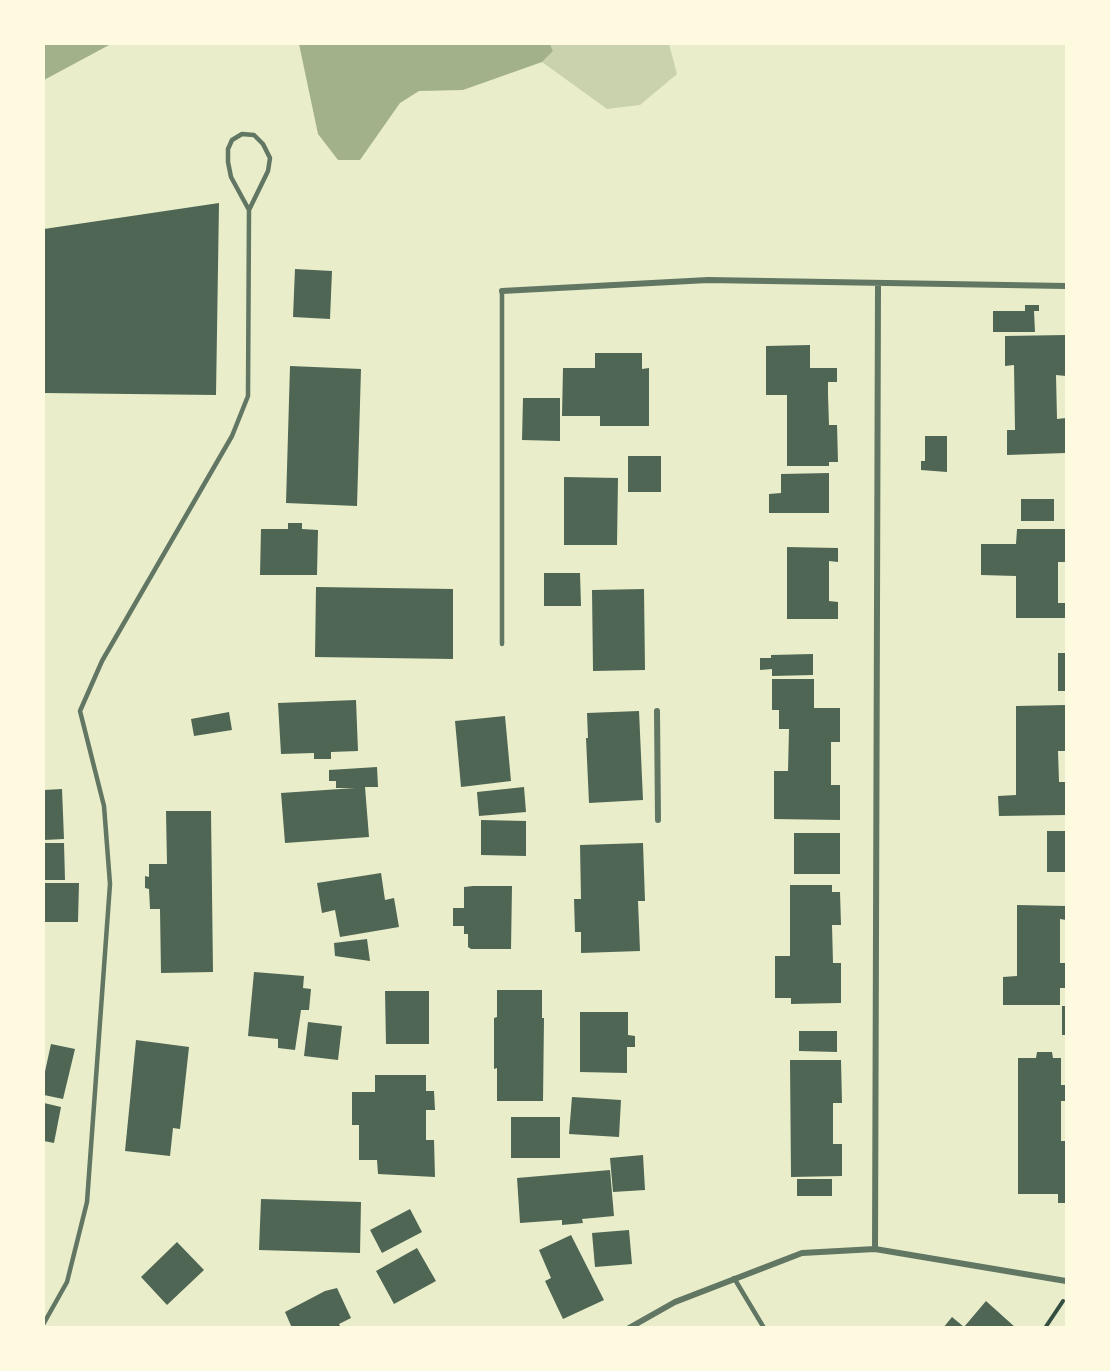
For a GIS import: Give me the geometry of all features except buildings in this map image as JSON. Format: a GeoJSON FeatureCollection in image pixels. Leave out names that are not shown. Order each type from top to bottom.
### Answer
{"type":"FeatureCollection","features":[{"type":"Feature","properties":{"kind":"street"},"geometry":{"type":"LineString","coordinates":[[502,291],[708,280],[1066,286]]}},
{"type":"Feature","properties":{"kind":"street"},"geometry":{"type":"LineString","coordinates":[[875,1249],[878,284]]}},
{"type":"Feature","properties":{"kind":"street"},"geometry":{"type":"LineString","coordinates":[[657,711],[658,820]]}},
{"type":"Feature","properties":{"kind":"street"},"geometry":{"type":"LineString","coordinates":[[629,1328],[675,1302],[802,1253],[875,1249],[1066,1281]]}},
{"type":"Feature","properties":{"kind":"lane"},"geometry":{"type":"LineString","coordinates":[[44,1323],[67,1282],[87,1202],[110,884],[104,806],[80,711],[102,661],[232,436],[248,396],[249,210],[268,171],[270,158],[264,144],[254,135],[242,134],[232,140],[228,149],[228,162],[231,177],[249,210]]}},
{"type":"Feature","properties":{"kind":"lane"},"geometry":{"type":"LineString","coordinates":[[502,291],[502,644]]}},
{"type":"Feature","properties":{"kind":"lane"},"geometry":{"type":"LineString","coordinates":[[734,1278],[764,1328]]}},
{"type":"Feature","properties":{"kind":"path"},"geometry":{"type":"LineString","coordinates":[[1045,1328],[1063,1301],[1066,1281]]}},
{"type":"Feature","properties":{"kind":"shaded area"},"geometry":{"type":"Polygon","coordinates":[[[44,44],[111,44],[44,80],[44,44]]]}},
{"type":"Feature","properties":{"kind":"shaded area"},"geometry":{"type":"Polygon","coordinates":[[[299,44],[550,44],[553,51],[542,62],[463,90],[419,91],[400,103],[360,160],[338,160],[318,134],[299,44]]]}},
{"type":"Feature","properties":{"kind":"shaded area"},"geometry":{"type":"Polygon","coordinates":[[[550,44],[669,44],[677,74],[640,105],[607,109],[542,62],[553,51],[550,44]]]}}]}
